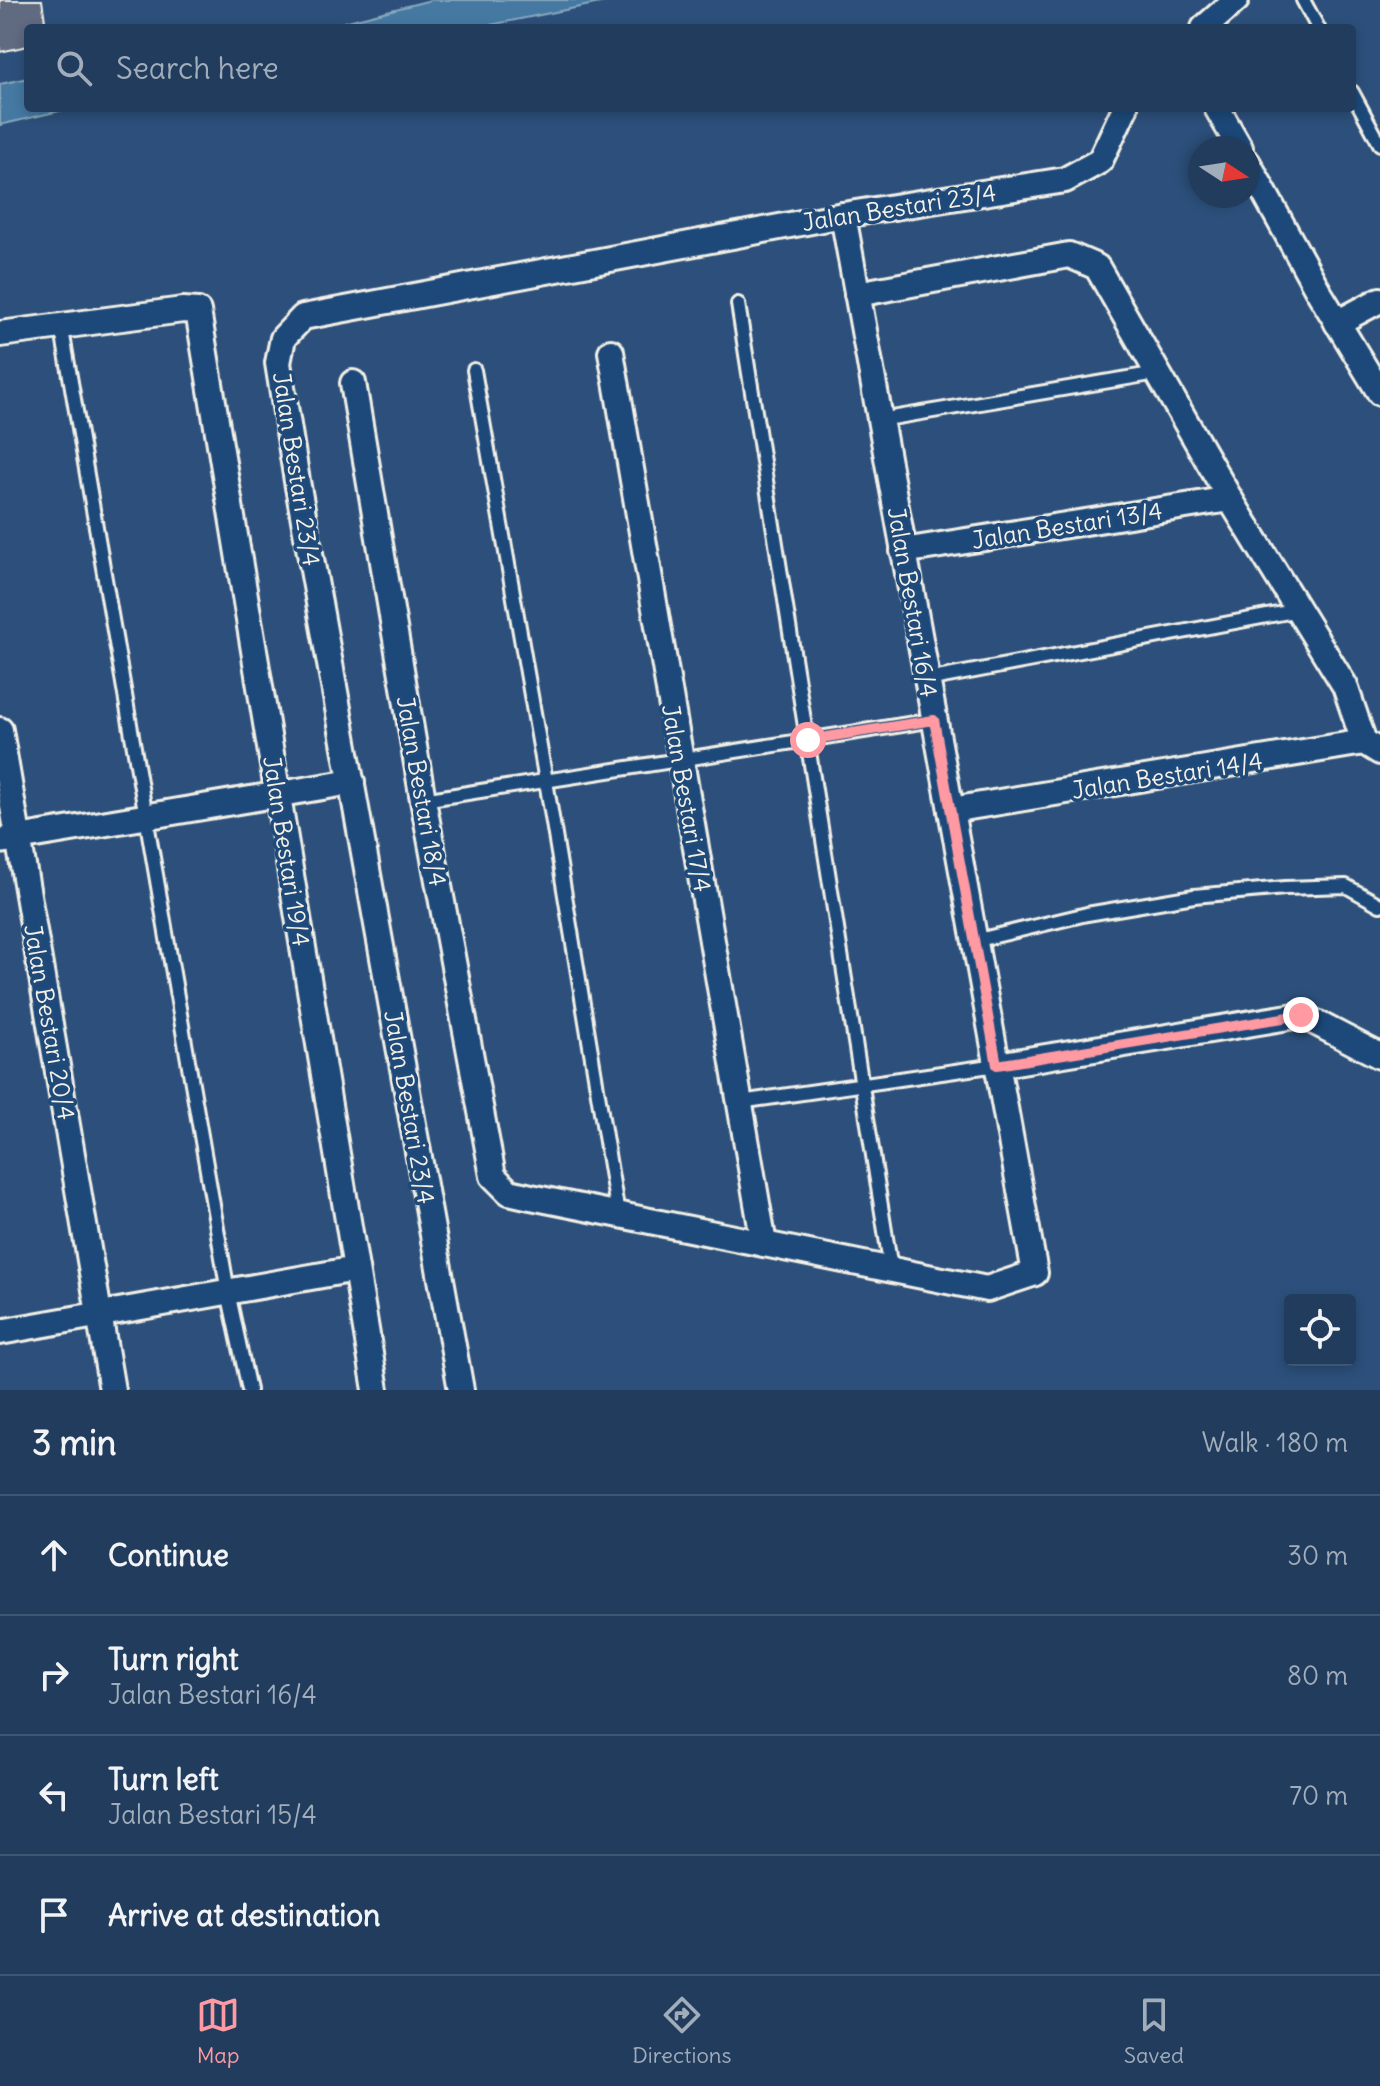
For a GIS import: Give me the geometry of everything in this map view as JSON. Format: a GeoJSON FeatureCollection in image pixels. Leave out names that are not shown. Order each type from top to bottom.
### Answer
{"type":"FeatureCollection","features":[{"type":"Feature","properties":{"kind":"street"},"geometry":{"type":"LineString","coordinates":[[1209,24],[1236,0]]}},
{"type":"Feature","properties":{"kind":"street","name":"Jalan Bestari 23/4"},"geometry":{"type":"LineString","coordinates":[[461,1390],[278,363],[283,338],[303,317],[843,215],[1065,180],[1100,161],[1123,112]]}},
{"type":"Feature","properties":{"kind":"street"},"geometry":{"type":"LineString","coordinates":[[1219,112],[1233,136]]}},
{"type":"Feature","properties":{"kind":"street"},"geometry":{"type":"LineString","coordinates":[[1260,185],[1380,393]]}},
{"type":"Feature","properties":{"kind":"street","name":"Jalan Bestari 16/4"},"geometry":{"type":"LineString","coordinates":[[843,215],[1035,1273],[987,1289],[891,1269]]}},
{"type":"Feature","properties":{"kind":"street"},"geometry":{"type":"LineString","coordinates":[[857,294],[1069,255],[1097,267],[1230,499],[1345,686],[1372,747]]}},
{"type":"Feature","properties":{"kind":"street"},"geometry":{"type":"LineString","coordinates":[[1337,323],[1380,300]]}},
{"type":"Feature","properties":{"kind":"street","name":"Jalan Bestari 19/4"},"geometry":{"type":"LineString","coordinates":[[61,324],[183,310],[198,311],[376,1390]]}},
{"type":"Feature","properties":{"kind":"street"},"geometry":{"type":"LineString","coordinates":[[0,334],[61,324]]}},
{"type":"Feature","properties":{"kind":"street","name":"Jalan Bestari 17/4"},"geometry":{"type":"LineString","coordinates":[[611,352],[764,1244]]}},
{"type":"Feature","properties":{"kind":"street","name":"Jalan Bestari 18/4"},"geometry":{"type":"LineString","coordinates":[[353,383],[423,800],[493,1176],[509,1192],[618,1214]]}},
{"type":"Feature","properties":{"kind":"street","name":"Jalan Bestari 13/4"},"geometry":{"type":"LineString","coordinates":[[903,551],[1230,499]]}},
{"type":"Feature","properties":{"kind":"street","name":"Jalan Bestari 20/4"},"geometry":{"type":"LineString","coordinates":[[0,730],[9,840],[112,1390]]}},
{"type":"Feature","properties":{"kind":"street","name":"Jalan Bestari 14/4"},"geometry":{"type":"LineString","coordinates":[[951,810],[1372,747]]}},
{"type":"Feature","properties":{"kind":"street"},"geometry":{"type":"LineString","coordinates":[[9,840],[352,782]]}},
{"type":"Feature","properties":{"kind":"street"},"geometry":{"type":"LineString","coordinates":[[997,1065],[1301,1015],[1380,1056]]}},
{"type":"Feature","properties":{"kind":"street"},"geometry":{"type":"LineString","coordinates":[[618,1214],[891,1269]]}},
{"type":"Feature","properties":{"kind":"street"},"geometry":{"type":"LineString","coordinates":[[0,1332],[356,1269]]}},
{"type":"Feature","properties":{"kind":"lane"},"geometry":{"type":"LineString","coordinates":[[1303,0],[1316,24]]}},
{"type":"Feature","properties":{"kind":"lane"},"geometry":{"type":"LineString","coordinates":[[1356,99],[1380,144]]}},
{"type":"Feature","properties":{"kind":"lane"},"geometry":{"type":"LineString","coordinates":[[738,304],[891,1269]]}},
{"type":"Feature","properties":{"kind":"lane"},"geometry":{"type":"LineString","coordinates":[[61,324],[228,1292],[249,1390]]}},
{"type":"Feature","properties":{"kind":"lane"},"geometry":{"type":"LineString","coordinates":[[474,370],[618,1214]]}},
{"type":"Feature","properties":{"kind":"lane"},"geometry":{"type":"LineString","coordinates":[[880,420],[1157,373]]}},
{"type":"Feature","properties":{"kind":"lane"},"geometry":{"type":"LineString","coordinates":[[927,680],[1299,610]]}},
{"type":"Feature","properties":{"kind":"lane"},"geometry":{"type":"LineString","coordinates":[[423,800],[934,720]]}},
{"type":"Feature","properties":{"kind":"lane"},"geometry":{"type":"LineString","coordinates":[[974,941],[1087,914],[1194,896],[1346,886],[1380,905]]}},
{"type":"Feature","properties":{"kind":"lane"},"geometry":{"type":"LineString","coordinates":[[740,1102],[997,1065]]}},
{"type":"Feature","properties":{"kind":"water"},"geometry":{"type":"Polygon","coordinates":[[[431,0],[615,0],[495,24],[336,24],[431,0]]]}},
{"type":"Feature","properties":{"kind":"water"},"geometry":{"type":"Polygon","coordinates":[[[24,79],[24,112],[55,112],[0,125],[0,84],[24,79]]]}},
{"type":"Feature","properties":{"kind":"building"},"geometry":{"type":"Polygon","coordinates":[[[0,0],[42,0],[45,24],[24,24],[24,47],[0,52],[0,0]]]}},
{"type":"Feature","properties":{"kind":"route"},"geometry":{"type":"LineString","coordinates":[[808,740],[934,720],[997,1065],[1301,1015]]}}]}
